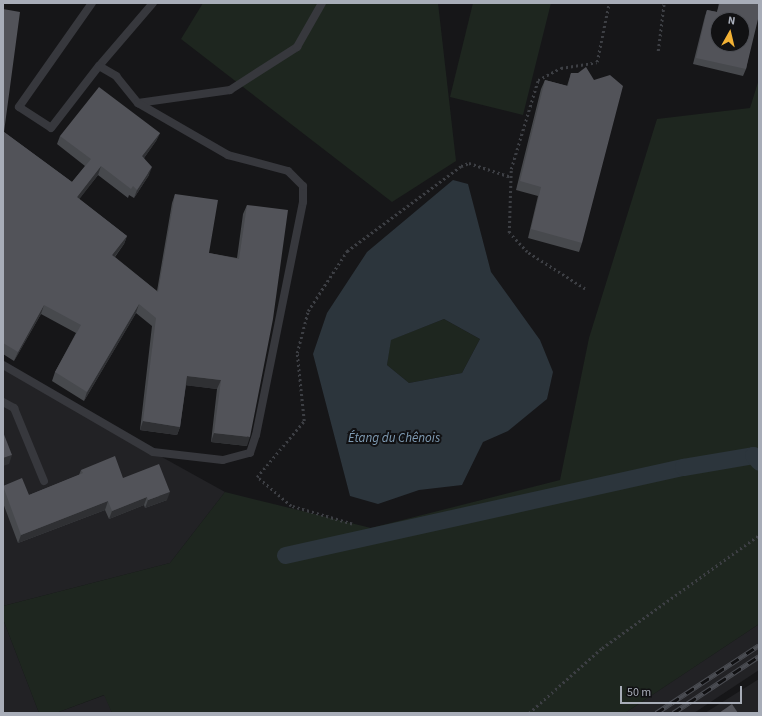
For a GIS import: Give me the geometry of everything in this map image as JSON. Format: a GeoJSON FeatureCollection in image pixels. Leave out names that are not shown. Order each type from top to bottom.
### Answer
{"type":"FeatureCollection","features":[{"type":"Feature","properties":{"kind":"lane"},"geometry":{"type":"LineString","coordinates":[[92,3],[19,107],[51,128],[99,66],[153,3]]}},
{"type":"Feature","properties":{"kind":"lane"},"geometry":{"type":"LineString","coordinates":[[138,103],[230,90],[297,47],[322,3]]}},
{"type":"Feature","properties":{"kind":"lane"},"geometry":{"type":"LineString","coordinates":[[3,365],[153,452],[223,460],[250,453],[256,435],[303,202],[303,186],[288,171],[228,155],[138,103],[116,76],[99,66]]}},
{"type":"Feature","properties":{"kind":"lane"},"geometry":{"type":"LineString","coordinates":[[3,402],[14,408],[44,481]]}},
{"type":"Feature","properties":{"kind":"path"},"geometry":{"type":"LineString","coordinates":[[585,289],[527,252],[509,233],[511,177],[538,80],[561,68],[597,62],[609,3]]}},
{"type":"Feature","properties":{"kind":"path"},"geometry":{"type":"LineString","coordinates":[[658,51],[664,3]]}},
{"type":"Feature","properties":{"kind":"path"},"geometry":{"type":"LineString","coordinates":[[352,524],[291,506],[257,477],[304,420],[297,353],[308,310],[347,251],[461,166],[469,163],[511,177]]}},
{"type":"Feature","properties":{"kind":"path"},"geometry":{"type":"LineString","coordinates":[[529,713],[602,648],[759,535]]}},
{"type":"Feature","properties":{"kind":"shaded area"},"geometry":{"type":"Polygon","coordinates":[[[203,3],[438,3],[456,161],[392,202],[181,39],[203,3]]]}},
{"type":"Feature","properties":{"kind":"shaded area"},"geometry":{"type":"Polygon","coordinates":[[[473,3],[551,3],[523,115],[450,97],[473,3]]]}},
{"type":"Feature","properties":{"kind":"shaded area"},"geometry":{"type":"Polygon","coordinates":[[[759,79],[759,624],[625,713],[112,713],[104,695],[56,713],[39,713],[3,619],[3,606],[170,563],[225,492],[371,528],[560,480],[589,338],[657,119],[750,108],[759,79]]]}},
{"type":"Feature","properties":{"kind":"shaded area"},"geometry":{"type":"Polygon","coordinates":[[[444,319],[480,339],[462,373],[409,383],[387,365],[390,340],[444,319]]]}},
{"type":"Feature","properties":{"kind":"shaded area"},"geometry":{"type":"Polygon","coordinates":[[[3,369],[225,492],[170,563],[3,606],[3,369]]]}},
{"type":"Feature","properties":{"kind":"shaded area"},"geometry":{"type":"Polygon","coordinates":[[[3,619],[39,713],[3,713],[3,619]]]}},
{"type":"Feature","properties":{"kind":"shaded area"},"geometry":{"type":"Polygon","coordinates":[[[759,624],[759,670],[694,713],[625,713],[759,624]]]}},
{"type":"Feature","properties":{"kind":"shaded area"},"geometry":{"type":"Polygon","coordinates":[[[759,679],[759,713],[705,713],[759,679]]]}},
{"type":"Feature","properties":{"kind":"shaded area"},"geometry":{"type":"Polygon","coordinates":[[[105,695],[112,713],[56,713],[105,695]]]}},
{"type":"Feature","properties":{"kind":"water","name":"Étang du Chênois"},"geometry":{"type":"Polygon","coordinates":[[[453,180],[468,184],[491,272],[540,340],[553,372],[547,399],[508,431],[483,442],[462,485],[419,490],[378,504],[350,496],[313,354],[327,313],[367,252],[453,180]],[[444,319],[391,340],[387,365],[409,383],[462,373],[480,339],[444,319]]]}},
{"type":"Feature","properties":{"kind":"building"},"geometry":{"type":"Polygon","coordinates":[[[720,3],[759,3],[759,15],[746,69],[696,58],[707,10],[717,12],[720,3]]]}},
{"type":"Feature","properties":{"kind":"building"},"geometry":{"type":"Polygon","coordinates":[[[3,9],[20,12],[4,132],[72,182],[91,159],[60,136],[99,87],[160,133],[142,156],[152,167],[137,190],[133,186],[131,189],[101,166],[77,197],[127,236],[112,255],[158,292],[175,194],[218,200],[209,253],[239,259],[247,205],[288,210],[273,319],[250,437],[214,433],[221,380],[187,376],[180,427],[143,421],[156,318],[139,304],[87,392],[55,372],[81,325],[44,305],[18,352],[3,343],[3,9]]]}},
{"type":"Feature","properties":{"kind":"building"},"geometry":{"type":"Polygon","coordinates":[[[586,67],[594,80],[610,75],[623,86],[582,243],[531,229],[541,187],[520,181],[545,80],[568,86],[571,73],[578,73],[586,67]]]}},
{"type":"Feature","properties":{"kind":"building"},"geometry":{"type":"Polygon","coordinates":[[[3,432],[12,455],[3,458],[3,432]]]}},
{"type":"Feature","properties":{"kind":"building"},"geometry":{"type":"Polygon","coordinates":[[[115,456],[123,478],[159,464],[170,492],[148,500],[147,497],[112,511],[108,501],[21,535],[3,486],[22,478],[29,495],[83,473],[81,470],[115,456]]]}},
{"type":"Feature","properties":{"kind":"building"},"geometry":{"type":"Polygon","coordinates":[[[732,704],[738,713],[719,713],[732,704]]]}},
{"type":"Feature","properties":{"kind":"waterway"},"geometry":{"type":"LineString","coordinates":[[285,555],[683,467],[753,455],[759,462]]}},
{"type":"Feature","properties":{"kind":"railway"},"geometry":{"type":"LineString","coordinates":[[656,713],[759,645]]}},
{"type":"Feature","properties":{"kind":"railway"},"geometry":{"type":"LineString","coordinates":[[673,713],[759,656]]}}]}
